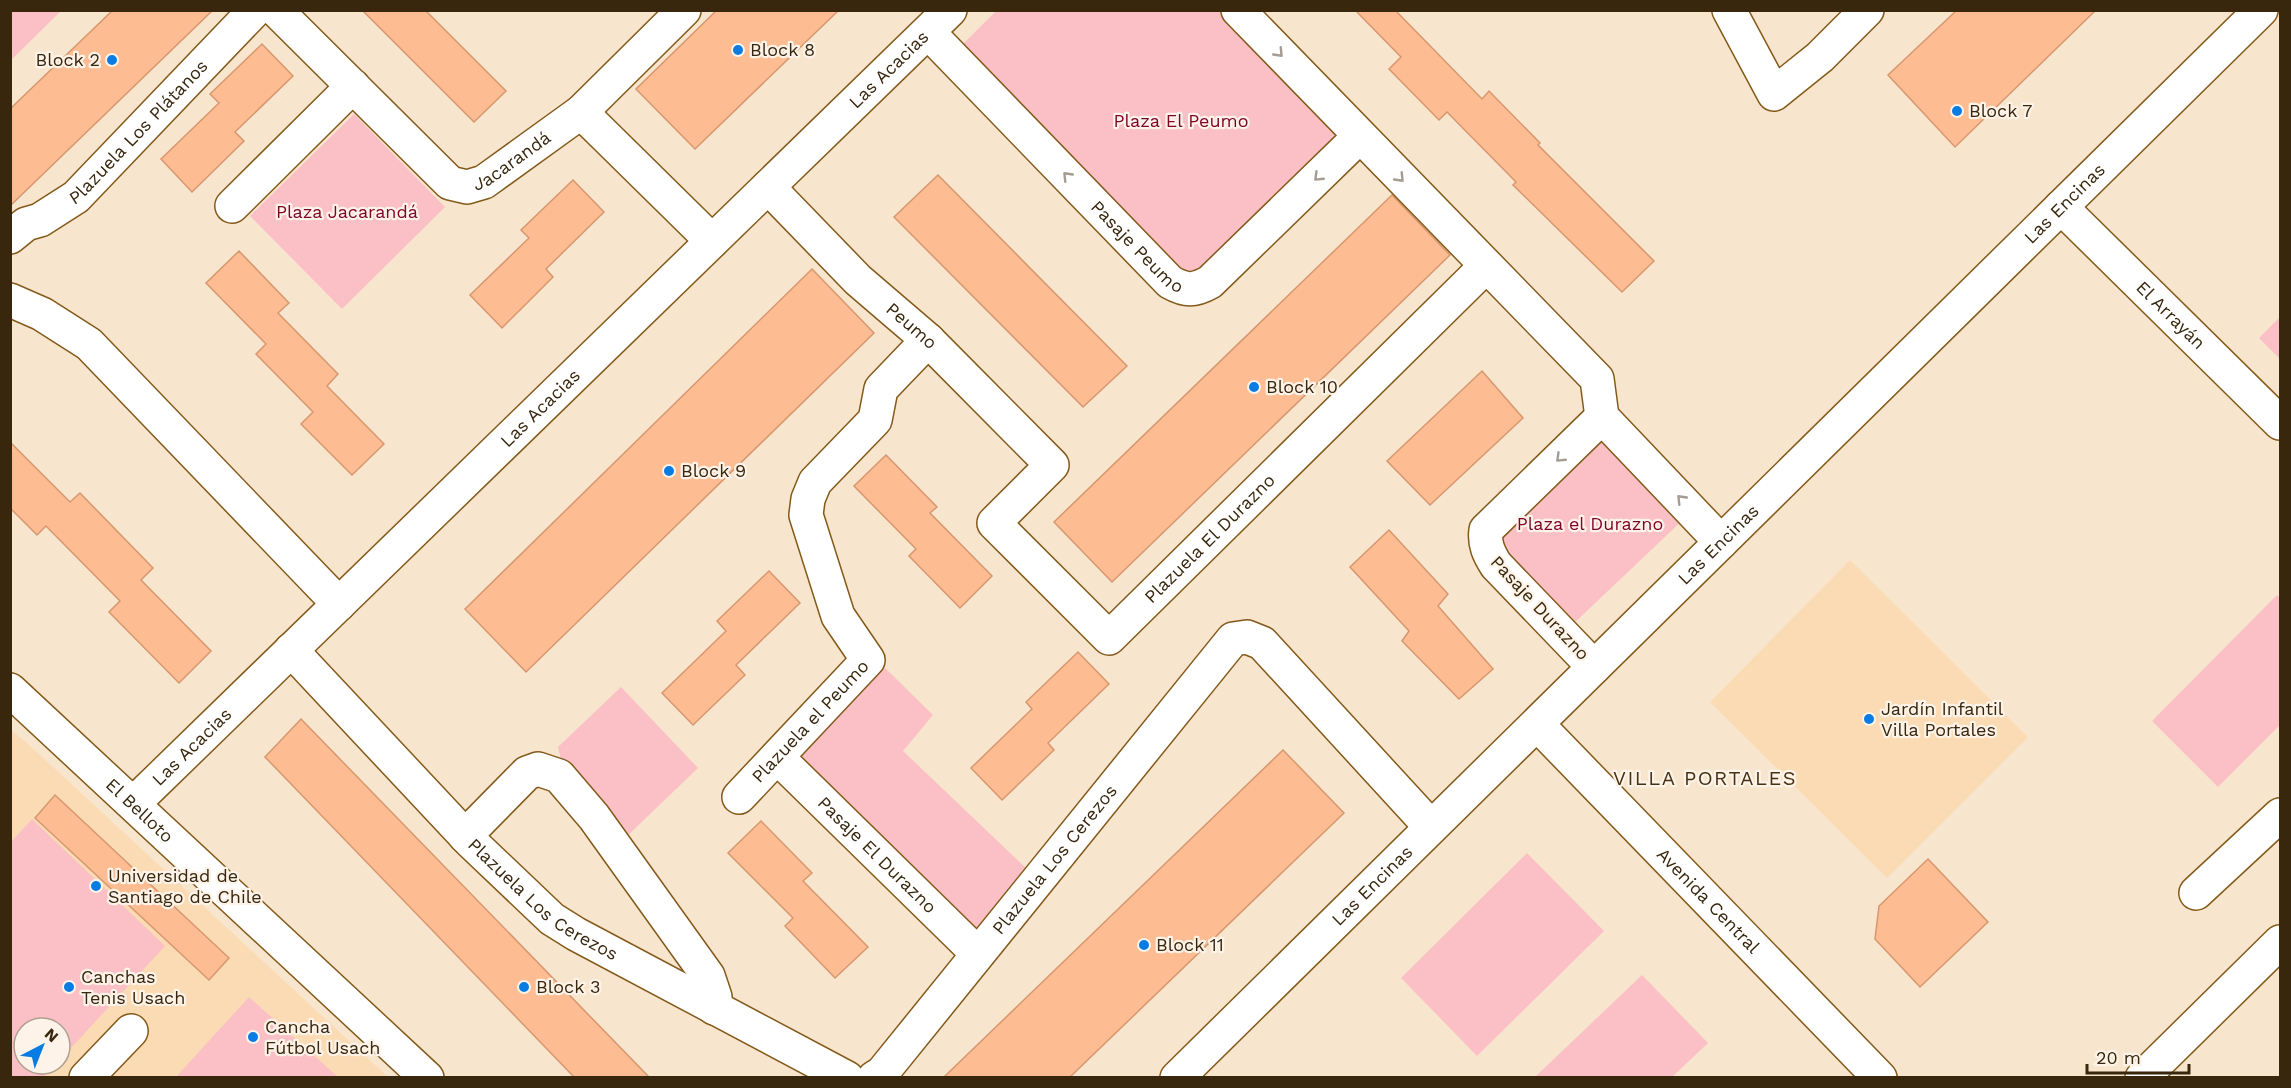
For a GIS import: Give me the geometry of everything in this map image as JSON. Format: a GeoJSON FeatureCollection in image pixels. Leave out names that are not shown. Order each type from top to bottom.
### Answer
{"type":"FeatureCollection","features":[{"type":"Feature","properties":{"kind":"street","name":"Plazuela Los Plátanos"},"geometry":{"type":"LineString","coordinates":[[10,237],[26,224],[40,220],[76,197],[255,10]]}},
{"type":"Feature","properties":{"kind":"street","name":"Jacarandá"},"geometry":{"type":"LineString","coordinates":[[276,10],[450,183],[467,187],[484,182],[581,112],[684,10]]}},
{"type":"Feature","properties":{"kind":"street"},"geometry":{"type":"LineString","coordinates":[[1238,10],[1485,267],[1597,379],[1602,417],[1721,542]]}},
{"type":"Feature","properties":{"kind":"street"},"geometry":{"type":"LineString","coordinates":[[1729,10],[1774,94],[1820,57],[1868,10]]}},
{"type":"Feature","properties":{"kind":"street","name":"Las Encinas"},"geometry":{"type":"LineString","coordinates":[[1177,1077],[2261,10]]}},
{"type":"Feature","properties":{"kind":"street","name":"Pasaje Peumo"},"geometry":{"type":"LineString","coordinates":[[939,21],[1170,282],[1183,290],[1197,290],[1210,282],[1360,136]]}},
{"type":"Feature","properties":{"kind":"street","name":"Las Acacias"},"geometry":{"type":"LineString","coordinates":[[133,804],[939,21]]}},
{"type":"Feature","properties":{"kind":"street"},"geometry":{"type":"LineString","coordinates":[[232,206],[353,86]]}},
{"type":"Feature","properties":{"kind":"street"},"geometry":{"type":"LineString","coordinates":[[581,112],[712,242]]}},
{"type":"Feature","properties":{"kind":"street","name":"Peumo"},"geometry":{"type":"LineString","coordinates":[[768,187],[858,280],[928,340],[1052,465]]}},
{"type":"Feature","properties":{"kind":"street","name":"El Arrayán"},"geometry":{"type":"LineString","coordinates":[[2061,207],[2280,423]]}},
{"type":"Feature","properties":{"kind":"street","name":"Plazuela El Durazno"},"geometry":{"type":"LineString","coordinates":[[1052,465],[994,523],[1108,638],[1485,267]]}},
{"type":"Feature","properties":{"kind":"street"},"geometry":{"type":"LineString","coordinates":[[10,300],[42,314],[89,344],[339,604]]}},
{"type":"Feature","properties":{"kind":"street","name":"Plazuela el Peumo"},"geometry":{"type":"LineString","coordinates":[[739,797],[868,660],[838,616],[806,515],[808,499],[815,482],[874,420],[881,389],[928,340]]}},
{"type":"Feature","properties":{"kind":"street","name":"Pasaje Durazno"},"geometry":{"type":"LineString","coordinates":[[1594,667],[1496,565],[1485,538],[1486,530],[1602,417]]}},
{"type":"Feature","properties":{"kind":"street","name":"Plazuela Los Cerezos"},"geometry":{"type":"LineString","coordinates":[[874,1077],[882,1073],[1233,639],[1247,637],[1262,643],[1431,827]]}},
{"type":"Feature","properties":{"kind":"street","name":"Plazuela Los Cerezos"},"geometry":{"type":"LineString","coordinates":[[291,650],[465,836],[552,919],[839,1076]]}},
{"type":"Feature","properties":{"kind":"street","name":"El Belloto"},"geometry":{"type":"LineString","coordinates":[[10,690],[427,1077]]}},
{"type":"Feature","properties":{"kind":"street","name":"Avenida Central"},"geometry":{"type":"LineString","coordinates":[[1537,724],[1880,1077]]}},
{"type":"Feature","properties":{"kind":"street","name":"Pasaje El Durazno"},"geometry":{"type":"LineString","coordinates":[[777,757],[977,953]]}},
{"type":"Feature","properties":{"kind":"street"},"geometry":{"type":"LineString","coordinates":[[465,836],[527,773],[538,769],[559,776],[594,817],[708,976],[715,997],[714,1008]]}},
{"type":"Feature","properties":{"kind":"street"},"geometry":{"type":"LineString","coordinates":[[2196,893],[2280,815]]}},
{"type":"Feature","properties":{"kind":"street"},"geometry":{"type":"LineString","coordinates":[[2142,1077],[2280,942]]}},
{"type":"Feature","properties":{"kind":"street"},"geometry":{"type":"LineString","coordinates":[[86,1077],[130,1031]]}},
{"type":"Feature","properties":{"kind":"shaded area","name":"Jardín Infantil Villa Portales"},"geometry":{"type":"Polygon","coordinates":[[[1850,560],[2028,737],[1887,878],[1710,702],[1850,560]]]}},
{"type":"Feature","properties":{"kind":"shaded area","name":"Universidad de Santiago de Chile"},"geometry":{"type":"Polygon","coordinates":[[[10,729],[27,743],[388,1077],[11,1077],[10,729]]]}},
{"type":"Feature","properties":{"kind":"green space"},"geometry":{"type":"Polygon","coordinates":[[[11,10],[61,10],[61,11],[11,60],[11,10]]]}},
{"type":"Feature","properties":{"kind":"green space","name":"Plaza El Peumo"},"geometry":{"type":"Polygon","coordinates":[[[996,11],[1227,11],[1337,127],[1335,147],[1206,274],[1179,276],[957,50],[996,11]]]}},
{"type":"Feature","properties":{"kind":"green space","name":"Plaza Jacarandá"},"geometry":{"type":"Polygon","coordinates":[[[354,114],[445,207],[342,309],[250,216],[354,114]]]}},
{"type":"Feature","properties":{"kind":"green space"},"geometry":{"type":"Polygon","coordinates":[[[2280,317],[2280,359],[2259,338],[2280,317]]]}},
{"type":"Feature","properties":{"kind":"green space","name":"Plaza el Durazno"},"geometry":{"type":"Polygon","coordinates":[[[1600,431],[1687,516],[1571,626],[1503,557],[1493,533],[1600,431]]]}},
{"type":"Feature","properties":{"kind":"green space"},"geometry":{"type":"Polygon","coordinates":[[[2277,595],[2280,598],[2280,725],[2218,787],[2152,721],[2277,595]]]}},
{"type":"Feature","properties":{"kind":"green space"},"geometry":{"type":"Polygon","coordinates":[[[880,663],[933,715],[903,751],[1028,870],[969,936],[795,755],[880,663]]]}},
{"type":"Feature","properties":{"kind":"green space"},"geometry":{"type":"Polygon","coordinates":[[[621,687],[698,768],[624,839],[565,776],[558,747],[621,687]]]}},
{"type":"Feature","properties":{"kind":"green space","name":"Canchas Tenis Usach"},"geometry":{"type":"Polygon","coordinates":[[[32,819],[165,946],[72,1047],[72,1016],[12,1016],[12,1076],[43,1077],[11,1077],[11,842],[32,819]]]}},
{"type":"Feature","properties":{"kind":"green space"},"geometry":{"type":"Polygon","coordinates":[[[1527,853],[1604,931],[1477,1056],[1401,978],[1527,853]]]}},
{"type":"Feature","properties":{"kind":"green space"},"geometry":{"type":"Polygon","coordinates":[[[1642,975],[1708,1043],[1672,1077],[1535,1077],[1642,975]]]}},
{"type":"Feature","properties":{"kind":"green space","name":"Cancha Fútbol Usach"},"geometry":{"type":"Polygon","coordinates":[[[249,997],[338,1077],[176,1077],[249,997]]]}},
{"type":"Feature","properties":{"kind":"building","name":"Block 2"},"geometry":{"type":"Polygon","coordinates":[[[113,10],[213,10],[10,206],[10,109],[113,10]]]}},
{"type":"Feature","properties":{"kind":"building"},"geometry":{"type":"Polygon","coordinates":[[[362,10],[425,10],[506,91],[474,122],[362,10]]]}},
{"type":"Feature","properties":{"kind":"building","name":"Block 8"},"geometry":{"type":"Polygon","coordinates":[[[717,10],[839,10],[695,149],[636,89],[717,10]]]}},
{"type":"Feature","properties":{"kind":"building"},"geometry":{"type":"Polygon","coordinates":[[[1355,10],[1395,10],[1482,99],[1489,91],[1540,143],[1538,145],[1654,261],[1622,292],[1513,185],[1516,182],[1447,112],[1439,120],[1389,69],[1401,57],[1355,10]]]}},
{"type":"Feature","properties":{"kind":"building","name":"Block 7"},"geometry":{"type":"Polygon","coordinates":[[[1957,10],[2096,10],[1955,147],[1888,75],[1957,10]]]}},
{"type":"Feature","properties":{"kind":"building"},"geometry":{"type":"Polygon","coordinates":[[[262,44],[293,76],[235,132],[244,141],[192,192],[161,159],[219,103],[210,94],[262,44]]]}},
{"type":"Feature","properties":{"kind":"building"},"geometry":{"type":"Polygon","coordinates":[[[938,175],[1127,366],[1083,407],[894,217],[938,175]]]}},
{"type":"Feature","properties":{"kind":"building"},"geometry":{"type":"Polygon","coordinates":[[[573,180],[604,212],[546,269],[553,277],[502,328],[470,295],[529,238],[521,230],[573,180]]]}},
{"type":"Feature","properties":{"kind":"building","name":"Block 10"},"geometry":{"type":"Polygon","coordinates":[[[1392,195],[1450,255],[1112,582],[1054,522],[1392,195]]]}},
{"type":"Feature","properties":{"kind":"building"},"geometry":{"type":"Polygon","coordinates":[[[239,251],[289,303],[278,313],[338,374],[327,386],[384,444],[352,475],[301,424],[313,412],[256,354],[266,344],[206,283],[239,251]]]}},
{"type":"Feature","properties":{"kind":"building","name":"Block 9"},"geometry":{"type":"Polygon","coordinates":[[[812,269],[874,333],[526,672],[465,609],[812,269]]]}},
{"type":"Feature","properties":{"kind":"building"},"geometry":{"type":"Polygon","coordinates":[[[1482,371],[1523,418],[1430,505],[1387,461],[1482,371]]]}},
{"type":"Feature","properties":{"kind":"building"},"geometry":{"type":"Polygon","coordinates":[[[10,442],[70,502],[80,493],[153,568],[141,580],[211,651],[179,683],[109,612],[120,601],[46,526],[37,535],[10,508],[10,442]]]}},
{"type":"Feature","properties":{"kind":"building"},"geometry":{"type":"Polygon","coordinates":[[[886,455],[937,507],[930,513],[992,576],[960,608],[909,556],[916,549],[854,486],[886,455]]]}},
{"type":"Feature","properties":{"kind":"building"},"geometry":{"type":"Polygon","coordinates":[[[1389,530],[1448,594],[1438,606],[1493,669],[1459,699],[1402,641],[1409,631],[1350,567],[1389,530]]]}},
{"type":"Feature","properties":{"kind":"building"},"geometry":{"type":"Polygon","coordinates":[[[769,571],[800,603],[736,665],[745,675],[693,725],[662,693],[726,631],[717,621],[769,571]]]}},
{"type":"Feature","properties":{"kind":"building"},"geometry":{"type":"Polygon","coordinates":[[[1078,652],[1109,684],[1048,743],[1054,750],[1002,800],[971,768],[1032,709],[1026,702],[1078,652]]]}},
{"type":"Feature","properties":{"kind":"building","name":"Block 3"},"geometry":{"type":"Polygon","coordinates":[[[301,719],[649,1077],[574,1077],[265,757],[301,719]]]}},
{"type":"Feature","properties":{"kind":"building","name":"Block 11"},"geometry":{"type":"Polygon","coordinates":[[[1283,750],[1344,813],[1070,1077],[944,1077],[1283,750]]]}},
{"type":"Feature","properties":{"kind":"building"},"geometry":{"type":"Polygon","coordinates":[[[55,795],[229,958],[209,980],[35,818],[55,795]]]}},
{"type":"Feature","properties":{"kind":"building"},"geometry":{"type":"Polygon","coordinates":[[[761,821],[812,873],[803,881],[868,947],[835,978],[785,926],[793,918],[728,853],[761,821]]]}},
{"type":"Feature","properties":{"kind":"building"},"geometry":{"type":"Polygon","coordinates":[[[1928,859],[1988,922],[1920,987],[1875,939],[1879,906],[1928,859]]]}},
{"type":"Feature","properties":{"kind":"place","name":"Block 8"},"geometry":{"type":"Point","coordinates":[738,50]}},
{"type":"Feature","properties":{"kind":"place","name":"Block 2"},"geometry":{"type":"Point","coordinates":[112,60]}},
{"type":"Feature","properties":{"kind":"place","name":"Block 7"},"geometry":{"type":"Point","coordinates":[1957,111]}},
{"type":"Feature","properties":{"kind":"place","name":"Block 10"},"geometry":{"type":"Point","coordinates":[1254,387]}},
{"type":"Feature","properties":{"kind":"place","name":"Block 9"},"geometry":{"type":"Point","coordinates":[669,471]}},
{"type":"Feature","properties":{"kind":"place","name":"Jardín Infantil Villa Portales"},"geometry":{"type":"Point","coordinates":[1869,719]}},
{"type":"Feature","properties":{"kind":"place","name":"Universidad de Santiago de Chile"},"geometry":{"type":"Point","coordinates":[96,886]}},
{"type":"Feature","properties":{"kind":"place","name":"Block 11"},"geometry":{"type":"Point","coordinates":[1144,945]}},
{"type":"Feature","properties":{"kind":"place","name":"Canchas Tenis Usach"},"geometry":{"type":"Point","coordinates":[69,987]}},
{"type":"Feature","properties":{"kind":"place","name":"Block 3"},"geometry":{"type":"Point","coordinates":[524,987]}},
{"type":"Feature","properties":{"kind":"place","name":"Cancha Fútbol Usach"},"geometry":{"type":"Point","coordinates":[253,1037]}},
{"type":"Feature","properties":{"kind":"district","name":"VILLA PORTALES"},"geometry":{"type":"Point","coordinates":[1705,778]}}]}
